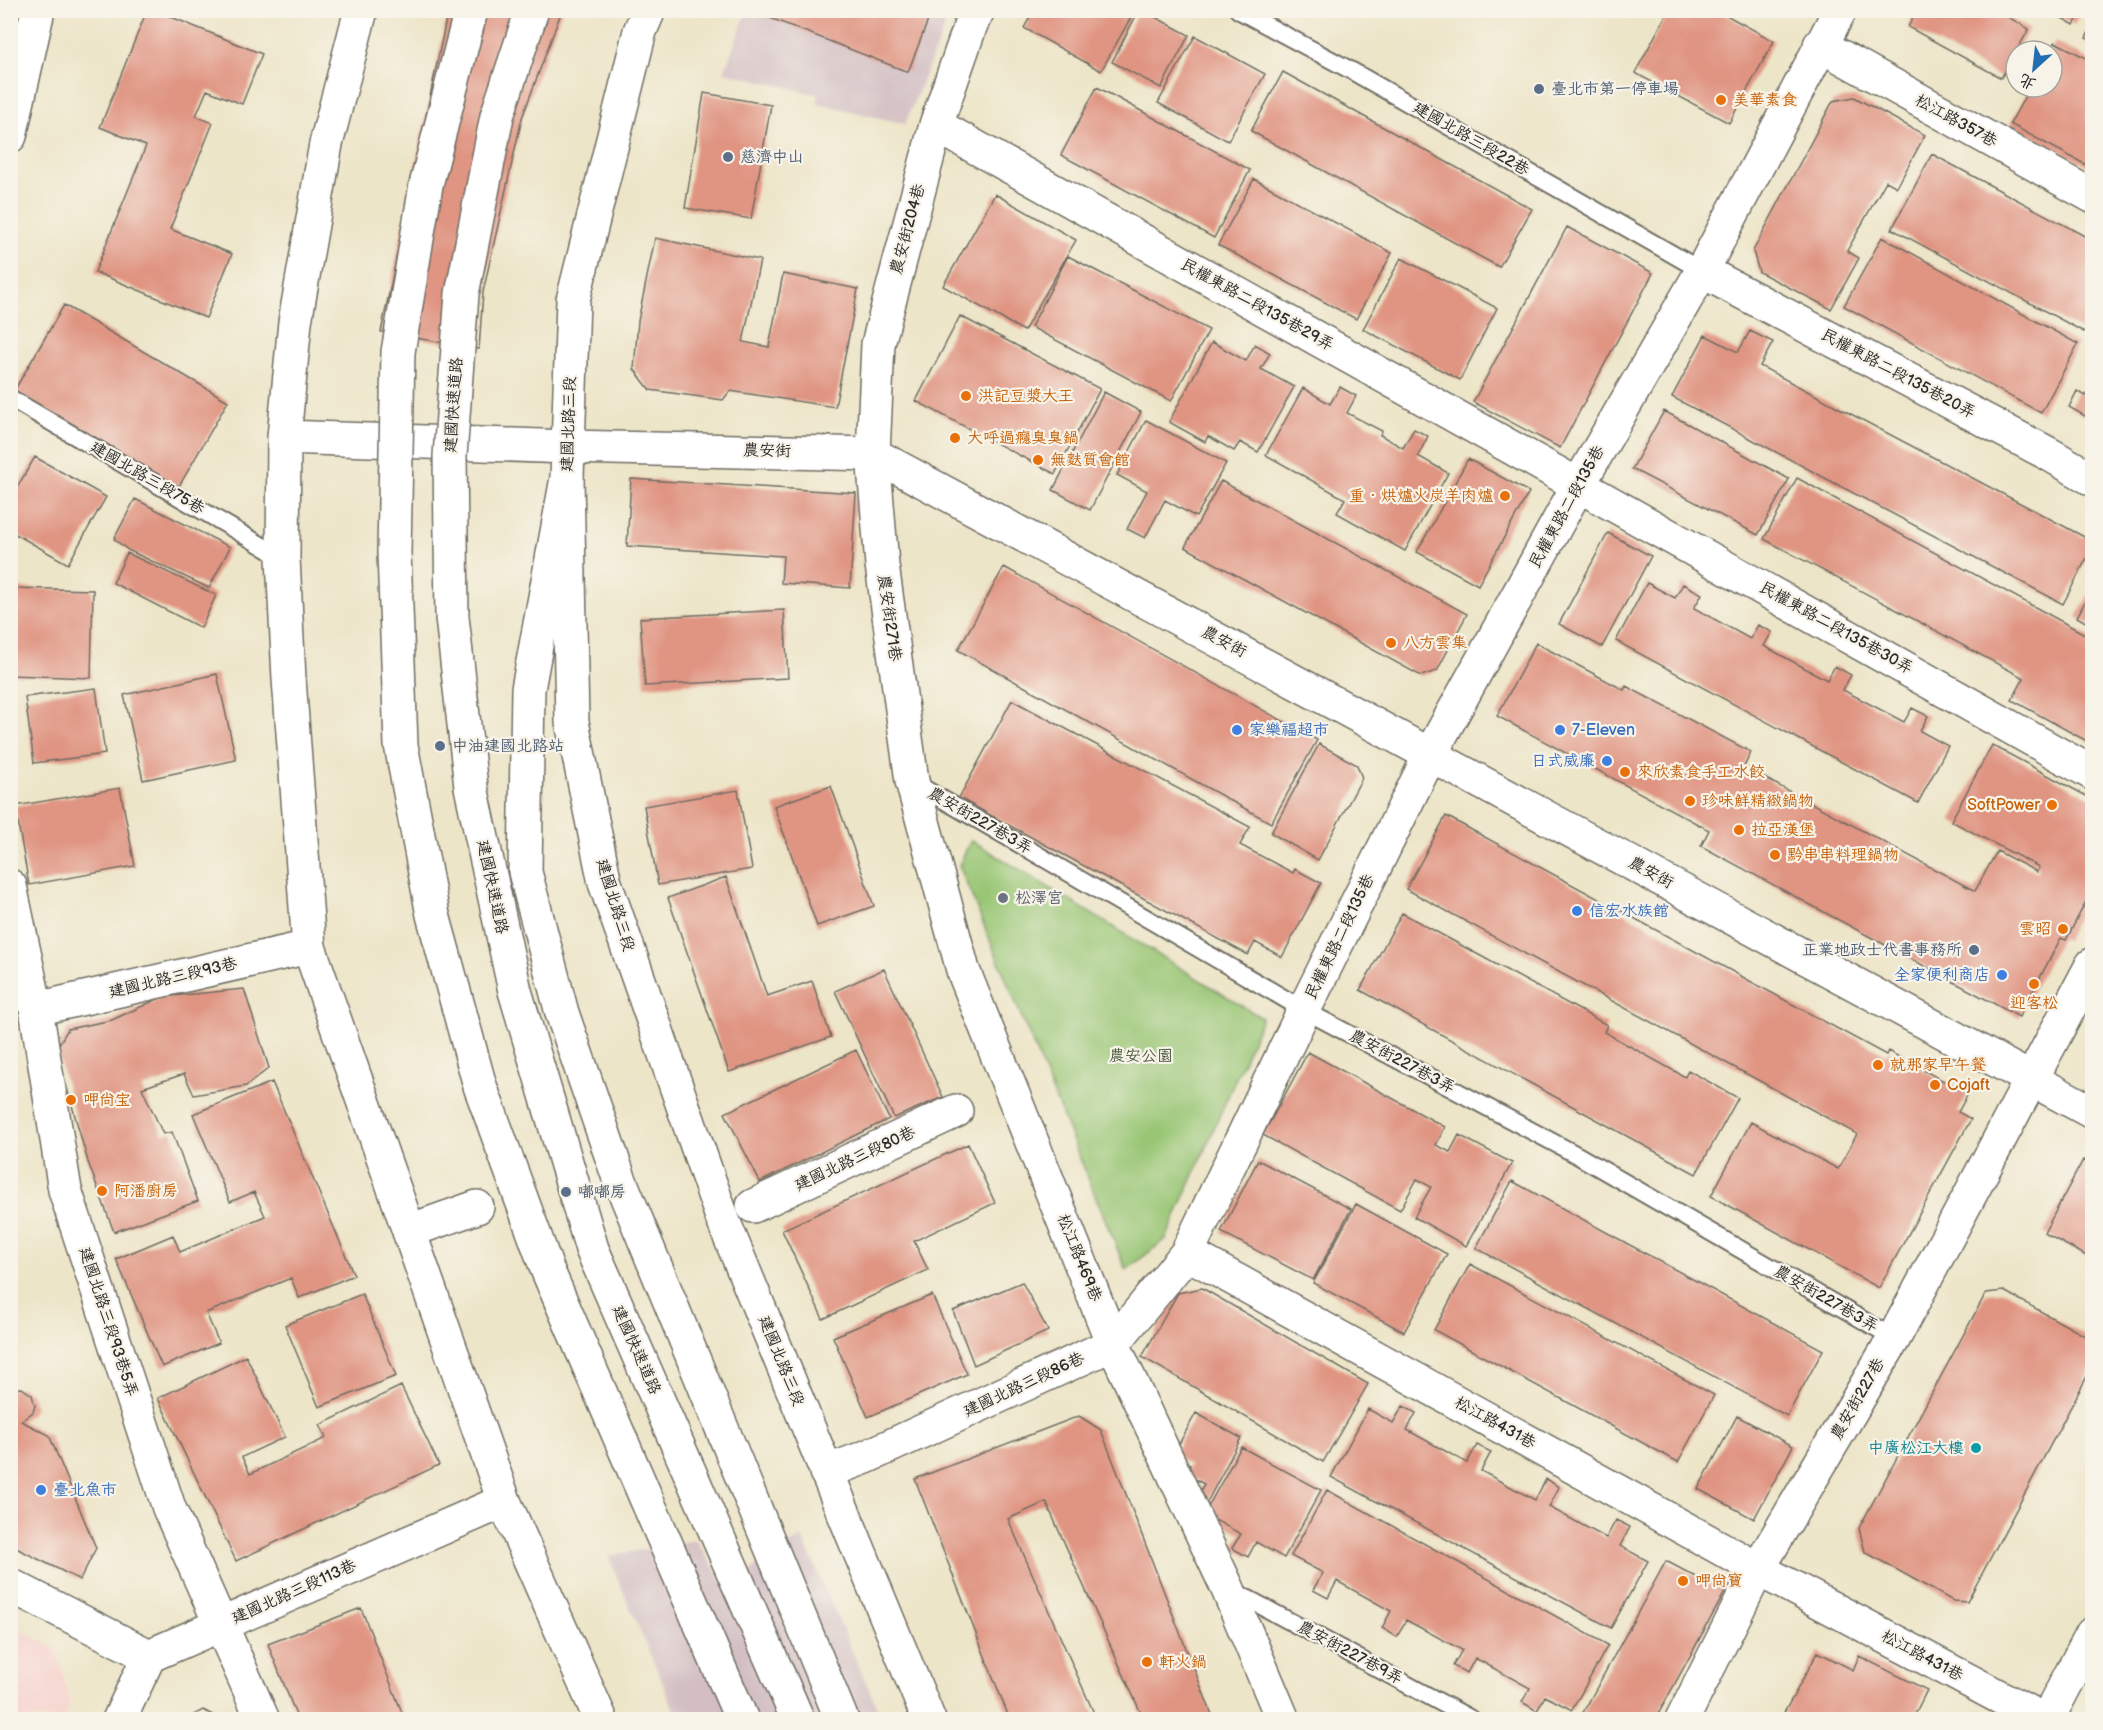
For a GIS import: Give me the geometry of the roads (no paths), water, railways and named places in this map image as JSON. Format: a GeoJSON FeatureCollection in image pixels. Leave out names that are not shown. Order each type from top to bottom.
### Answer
{"type":"FeatureCollection","features":[{"type":"Feature","properties":{"kind":"main road"},"geometry":{"type":"LineString","coordinates":[[10,136],[38,10]]}},
{"type":"Feature","properties":{"kind":"main road"},"geometry":{"type":"LineString","coordinates":[[361,10],[324,155],[295,322],[284,437],[283,558],[289,679],[309,947],[504,1501],[601,1719]]}},
{"type":"Feature","properties":{"kind":"main road"},"geometry":{"type":"LineString","coordinates":[[471,10],[426,185],[398,352],[394,552],[401,745],[433,915],[480,1086],[547,1269],[742,1719]]}},
{"type":"Feature","properties":{"kind":"main road","name":"建國快速道路"},"geometry":{"type":"LineString","coordinates":[[532,10],[497,116],[462,294],[450,456],[452,617],[471,787],[514,991],[592,1249],[798,1719]]}},
{"type":"Feature","properties":{"kind":"main road","name":"建國北路三段"},"geometry":{"type":"LineString","coordinates":[[649,10],[640,31],[573,300],[568,463],[572,722],[605,883],[723,1220],[929,1719]]}},
{"type":"Feature","properties":{"kind":"main road","name":"農安街204巷"},"geometry":{"type":"LineString","coordinates":[[873,454],[878,344],[936,125],[978,10]]}},
{"type":"Feature","properties":{"kind":"main road","name":"民權東路二段135巷"},"geometry":{"type":"LineString","coordinates":[[1304,1010],[1431,753],[1579,484],[1702,271],[1840,10]]}},
{"type":"Feature","properties":{"kind":"main road","name":"松江路357巷"},"geometry":{"type":"LineString","coordinates":[[1820,45],[2092,196]]}},
{"type":"Feature","properties":{"kind":"main road","name":"民權東路二段135巷29弄"},"geometry":{"type":"LineString","coordinates":[[936,125],[1579,484]]}},
{"type":"Feature","properties":{"kind":"main road","name":"民權東路二段135巷20弄"},"geometry":{"type":"LineString","coordinates":[[1702,271],[2049,454],[2092,479]]}},
{"type":"Feature","properties":{"kind":"main road","name":"農安街"},"geometry":{"type":"LineString","coordinates":[[284,437],[568,463],[873,454],[1431,753],[2092,1112]]}},
{"type":"Feature","properties":{"kind":"main road","name":"農安街271巷"},"geometry":{"type":"LineString","coordinates":[[873,454],[882,565],[912,781]]}},
{"type":"Feature","properties":{"kind":"main road"},"geometry":{"type":"LineString","coordinates":[[568,463],[528,689],[525,872],[562,1013],[620,1178],[842,1719]]}},
{"type":"Feature","properties":{"kind":"main road","name":"民權東路二段135巷30弄"},"geometry":{"type":"LineString","coordinates":[[1579,484],[2092,773]]}},
{"type":"Feature","properties":{"kind":"main road","name":"松江路469巷"},"geometry":{"type":"LineString","coordinates":[[912,781],[963,970],[1113,1344],[1227,1587],[1283,1719]]}},
{"type":"Feature","properties":{"kind":"main road","name":"建國北路三段93巷5弄"},"geometry":{"type":"LineString","coordinates":[[10,886],[23,1002],[65,1190],[169,1508],[263,1719]]}},
{"type":"Feature","properties":{"kind":"main road","name":"建國北路三段93巷"},"geometry":{"type":"LineString","coordinates":[[23,1002],[309,947]]}},
{"type":"Feature","properties":{"kind":"main road","name":"農安街227巷"},"geometry":{"type":"LineString","coordinates":[[1682,1719],[1758,1569],[1894,1338],[2092,965]]}},
{"type":"Feature","properties":{"kind":"main road"},"geometry":{"type":"LineString","coordinates":[[1187,1253],[1304,1010]]}},
{"type":"Feature","properties":{"kind":"main road","name":"建國北路三段80巷"},"geometry":{"type":"LineString","coordinates":[[753,1206],[956,1111]]}},
{"type":"Feature","properties":{"kind":"main road"},"geometry":{"type":"LineString","coordinates":[[409,1231],[477,1207]]}},
{"type":"Feature","properties":{"kind":"main road","name":"建國北路三段86巷"},"geometry":{"type":"LineString","coordinates":[[826,1472],[866,1457],[1113,1344],[1187,1253]]}},
{"type":"Feature","properties":{"kind":"main road","name":"松江路431巷"},"geometry":{"type":"LineString","coordinates":[[1187,1253],[1758,1569],[2045,1719]]}},
{"type":"Feature","properties":{"kind":"main road","name":"建國北路三段113巷"},"geometry":{"type":"LineString","coordinates":[[149,1656],[504,1501]]}},
{"type":"Feature","properties":{"kind":"main road"},"geometry":{"type":"LineString","coordinates":[[10,1585],[149,1656],[119,1719]]}},
{"type":"Feature","properties":{"kind":"main road"},"geometry":{"type":"LineString","coordinates":[[2045,1719],[2092,1634]]}},
{"type":"Feature","properties":{"kind":"lane","name":"建國北路三段22巷"},"geometry":{"type":"LineString","coordinates":[[1238,10],[1352,71],[1702,271]]}},
{"type":"Feature","properties":{"kind":"lane","name":"建國北路三段75巷"},"geometry":{"type":"LineString","coordinates":[[10,398],[283,558]]}},
{"type":"Feature","properties":{"kind":"lane","name":"農安街227巷3弄"},"geometry":{"type":"LineString","coordinates":[[912,781],[1304,1010],[1577,1155],[1894,1338]]}},
{"type":"Feature","properties":{"kind":"lane","name":"農安街227巷9弄"},"geometry":{"type":"LineString","coordinates":[[1227,1587],[1473,1719]]}},
{"type":"Feature","properties":{"kind":"place","name":"臺北市第一停車場"},"geometry":{"type":"Point","coordinates":[1539,89]}},
{"type":"Feature","properties":{"kind":"place","name":"美華素食"},"geometry":{"type":"Point","coordinates":[1721,100]}},
{"type":"Feature","properties":{"kind":"place","name":"慈濟中山"},"geometry":{"type":"Point","coordinates":[728,157]}},
{"type":"Feature","properties":{"kind":"place","name":"洪記豆漿大王"},"geometry":{"type":"Point","coordinates":[966,396]}},
{"type":"Feature","properties":{"kind":"place","name":"大呼過癮臭臭鍋"},"geometry":{"type":"Point","coordinates":[955,438]}},
{"type":"Feature","properties":{"kind":"place","name":"無麩質會館"},"geometry":{"type":"Point","coordinates":[1038,460]}},
{"type":"Feature","properties":{"kind":"place","name":"重‧烘爐火炭羊肉爐"},"geometry":{"type":"Point","coordinates":[1505,496]}},
{"type":"Feature","properties":{"kind":"place","name":"八方雲集"},"geometry":{"type":"Point","coordinates":[1391,643]}},
{"type":"Feature","properties":{"kind":"place","name":"家樂福超市"},"geometry":{"type":"Point","coordinates":[1237,730]}},
{"type":"Feature","properties":{"kind":"place","name":"7-Eleven"},"geometry":{"type":"Point","coordinates":[1560,730]}},
{"type":"Feature","properties":{"kind":"place","name":"中油建國北路站"},"geometry":{"type":"Point","coordinates":[440,746]}},
{"type":"Feature","properties":{"kind":"place","name":"日式威廉"},"geometry":{"type":"Point","coordinates":[1607,761]}},
{"type":"Feature","properties":{"kind":"place","name":"來欣素食手工水餃"},"geometry":{"type":"Point","coordinates":[1625,772]}},
{"type":"Feature","properties":{"kind":"place","name":"珍味鮮精緻鍋物"},"geometry":{"type":"Point","coordinates":[1690,801]}},
{"type":"Feature","properties":{"kind":"place","name":"SoftPower"},"geometry":{"type":"Point","coordinates":[2052,805]}},
{"type":"Feature","properties":{"kind":"place","name":"拉亞漢堡"},"geometry":{"type":"Point","coordinates":[1739,830]}},
{"type":"Feature","properties":{"kind":"place","name":"黔串串料理鍋物"},"geometry":{"type":"Point","coordinates":[1775,855]}},
{"type":"Feature","properties":{"kind":"place","name":"松澤宮"},"geometry":{"type":"Point","coordinates":[1003,898]}},
{"type":"Feature","properties":{"kind":"place","name":"信宏水族館"},"geometry":{"type":"Point","coordinates":[1577,911]}},
{"type":"Feature","properties":{"kind":"place","name":"雲昭"},"geometry":{"type":"Point","coordinates":[2063,929]}},
{"type":"Feature","properties":{"kind":"place","name":"正業地政士代書事務所"},"geometry":{"type":"Point","coordinates":[1974,950]}},
{"type":"Feature","properties":{"kind":"place","name":"全家便利商店"},"geometry":{"type":"Point","coordinates":[2002,975]}},
{"type":"Feature","properties":{"kind":"place","name":"迎客松"},"geometry":{"type":"Point","coordinates":[2034,984]}},
{"type":"Feature","properties":{"kind":"place","name":"就那家早午餐"},"geometry":{"type":"Point","coordinates":[1878,1065]}},
{"type":"Feature","properties":{"kind":"place","name":"Cojaft"},"geometry":{"type":"Point","coordinates":[1935,1085]}},
{"type":"Feature","properties":{"kind":"place","name":"呷尚宝"},"geometry":{"type":"Point","coordinates":[71,1100]}},
{"type":"Feature","properties":{"kind":"place","name":"阿潘廚房"},"geometry":{"type":"Point","coordinates":[102,1191]}},
{"type":"Feature","properties":{"kind":"place","name":"嘟嘟房"},"geometry":{"type":"Point","coordinates":[566,1192]}},
{"type":"Feature","properties":{"kind":"place","name":"中廣松江大樓"},"geometry":{"type":"Point","coordinates":[1976,1448]}},
{"type":"Feature","properties":{"kind":"place","name":"臺北魚市"},"geometry":{"type":"Point","coordinates":[41,1490]}},
{"type":"Feature","properties":{"kind":"place","name":"呷尚寶"},"geometry":{"type":"Point","coordinates":[1683,1581]}},
{"type":"Feature","properties":{"kind":"place","name":"軒火鍋"},"geometry":{"type":"Point","coordinates":[1147,1662]}},
{"type":"Feature","properties":{"kind":"park label","name":"農安公園"},"geometry":{"type":"Point","coordinates":[1141,1056]}}]}
